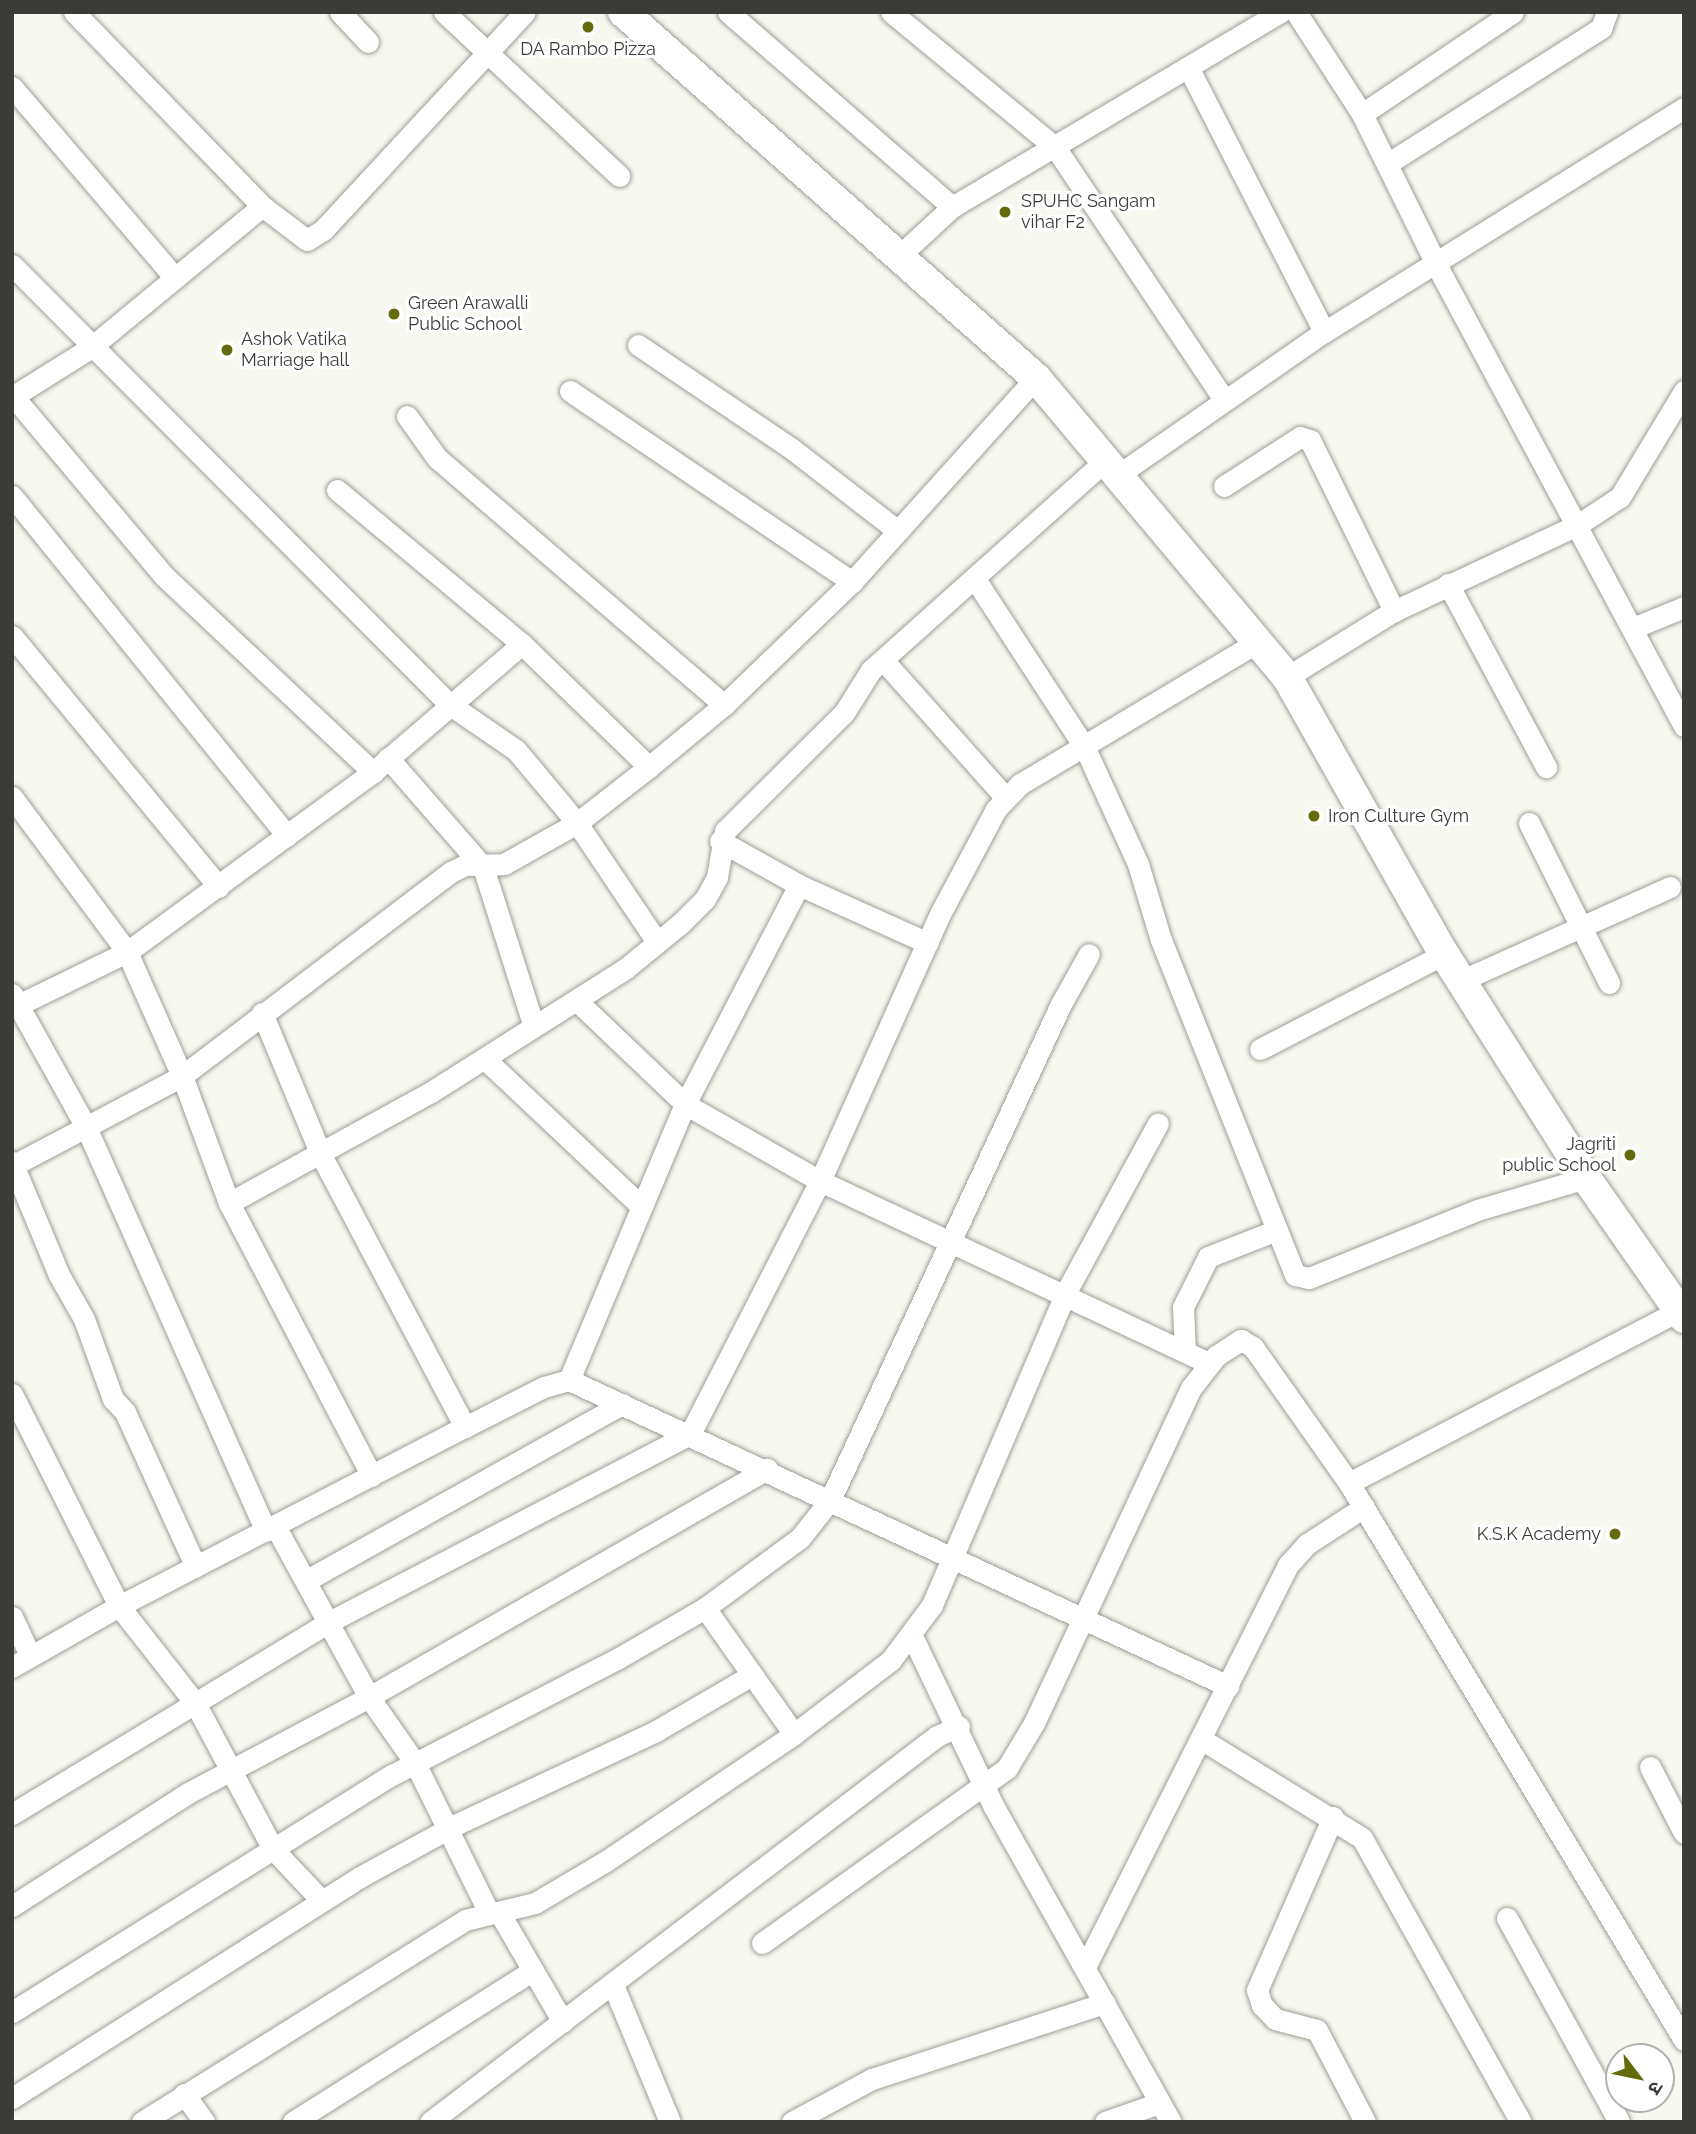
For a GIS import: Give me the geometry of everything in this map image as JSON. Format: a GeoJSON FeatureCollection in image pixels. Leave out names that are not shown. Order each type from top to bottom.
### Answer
{"type":"FeatureCollection","features":[{"type":"Feature","properties":{"kind":"street"},"geometry":{"type":"LineString","coordinates":[[74,12],[262,206],[303,239],[313,238],[525,12]]}},
{"type":"Feature","properties":{"kind":"street"},"geometry":{"type":"LineString","coordinates":[[340,12],[368,42]]}},
{"type":"Feature","properties":{"kind":"street"},"geometry":{"type":"LineString","coordinates":[[444,12],[619,176]]}},
{"type":"Feature","properties":{"kind":"street"},"geometry":{"type":"LineString","coordinates":[[622,12],[1036,378],[1287,677],[1460,981],[1586,1178],[1681,1314],[1349,1483]]}},
{"type":"Feature","properties":{"kind":"street"},"geometry":{"type":"LineString","coordinates":[[728,12],[952,207]]}},
{"type":"Feature","properties":{"kind":"street"},"geometry":{"type":"LineString","coordinates":[[891,12],[1055,147],[1224,399]]}},
{"type":"Feature","properties":{"kind":"street"},"geometry":{"type":"LineString","coordinates":[[898,257],[952,207],[1282,12]]}},
{"type":"Feature","properties":{"kind":"street"},"geometry":{"type":"LineString","coordinates":[[1296,12],[1362,114],[1437,265],[1579,524],[1684,726]]}},
{"type":"Feature","properties":{"kind":"street"},"geometry":{"type":"LineString","coordinates":[[1362,114],[1513,12]]}},
{"type":"Feature","properties":{"kind":"street"},"geometry":{"type":"LineString","coordinates":[[1387,164],[1601,28],[1606,12]]}},
{"type":"Feature","properties":{"kind":"street"},"geometry":{"type":"LineString","coordinates":[[1188,67],[1324,332]]}},
{"type":"Feature","properties":{"kind":"street"},"geometry":{"type":"LineString","coordinates":[[12,87],[174,277]]}},
{"type":"Feature","properties":{"kind":"street"},"geometry":{"type":"LineString","coordinates":[[229,1203],[321,1155],[485,1059],[533,1024],[577,1001],[657,942],[705,899],[719,871],[720,841],[733,821],[844,713],[871,670],[975,579],[1112,468],[1224,399],[1324,332],[1437,265],[1684,108]]}},
{"type":"Feature","properties":{"kind":"street"},"geometry":{"type":"LineString","coordinates":[[262,206],[90,348],[13,397],[164,576],[380,765],[483,867],[533,1024]]}},
{"type":"Feature","properties":{"kind":"street"},"geometry":{"type":"LineString","coordinates":[[12,265],[90,348],[449,704],[516,750],[578,824],[657,942]]}},
{"type":"Feature","properties":{"kind":"street"},"geometry":{"type":"LineString","coordinates":[[638,345],[792,449],[898,531]]}},
{"type":"Feature","properties":{"kind":"street"},"geometry":{"type":"LineString","coordinates":[[196,1567],[124,1412],[113,1399],[84,1319],[60,1275],[13,1164],[181,1076],[451,872],[466,865],[483,867],[504,864],[578,824],[724,705],[852,582],[1036,378]]}},
{"type":"Feature","properties":{"kind":"street"},"geometry":{"type":"LineString","coordinates":[[570,391],[852,582]]}},
{"type":"Feature","properties":{"kind":"street"},"geometry":{"type":"LineString","coordinates":[[1287,677],[1394,611],[1579,524],[1627,489],[1684,391]]}},
{"type":"Feature","properties":{"kind":"street"},"geometry":{"type":"LineString","coordinates":[[407,416],[437,458],[724,705]]}},
{"type":"Feature","properties":{"kind":"street"},"geometry":{"type":"LineString","coordinates":[[1224,486],[1300,437],[1310,440],[1394,611]]}},
{"type":"Feature","properties":{"kind":"street"},"geometry":{"type":"LineString","coordinates":[[337,490],[522,644],[649,767]]}},
{"type":"Feature","properties":{"kind":"street"},"geometry":{"type":"LineString","coordinates":[[12,496],[287,835]]}},
{"type":"Feature","properties":{"kind":"street"},"geometry":{"type":"LineString","coordinates":[[975,579],[1084,746],[1139,864],[1161,940],[1295,1275],[1309,1278],[1477,1210],[1586,1178]]}},
{"type":"Feature","properties":{"kind":"street"},"geometry":{"type":"LineString","coordinates":[[1448,584],[1546,767]]}},
{"type":"Feature","properties":{"kind":"street"},"geometry":{"type":"LineString","coordinates":[[1633,628],[1684,607]]}},
{"type":"Feature","properties":{"kind":"street"},"geometry":{"type":"LineString","coordinates":[[12,636],[219,887]]}},
{"type":"Feature","properties":{"kind":"street"},"geometry":{"type":"LineString","coordinates":[[12,1814],[327,1623],[690,1434],[820,1181],[928,943],[1005,797],[1257,642]]}},
{"type":"Feature","properties":{"kind":"street"},"geometry":{"type":"LineString","coordinates":[[522,644],[380,765],[219,887],[127,952],[14,1002],[86,1127],[271,1528],[307,1580],[327,1623],[369,1698],[415,1763],[494,1912],[563,2022]]}},
{"type":"Feature","properties":{"kind":"street"},"geometry":{"type":"LineString","coordinates":[[883,660],[1005,797]]}},
{"type":"Feature","properties":{"kind":"street"},"geometry":{"type":"LineString","coordinates":[[12,797],[127,952],[181,1076],[229,1203],[372,1476]]}},
{"type":"Feature","properties":{"kind":"street"},"geometry":{"type":"LineString","coordinates":[[1529,823],[1583,926],[1609,983]]}},
{"type":"Feature","properties":{"kind":"street"},"geometry":{"type":"LineString","coordinates":[[720,841],[799,885],[928,943]]}},
{"type":"Feature","properties":{"kind":"street"},"geometry":{"type":"LineString","coordinates":[[569,1380],[639,1205],[685,1104],[799,885]]}},
{"type":"Feature","properties":{"kind":"street"},"geometry":{"type":"LineString","coordinates":[[1460,981],[1671,887]]}},
{"type":"Feature","properties":{"kind":"street"},"geometry":{"type":"LineString","coordinates":[[12,2011],[415,1763],[617,1659],[705,1608],[800,1538],[830,1500],[1061,1003],[1089,954]]}},
{"type":"Feature","properties":{"kind":"street"},"geometry":{"type":"LineString","coordinates":[[1261,1049],[1444,954]]}},
{"type":"Feature","properties":{"kind":"street"},"geometry":{"type":"LineString","coordinates":[[577,1001],[685,1104],[820,1181],[1066,1292],[1209,1363]]}},
{"type":"Feature","properties":{"kind":"street"},"geometry":{"type":"LineString","coordinates":[[262,1013],[321,1155],[465,1427]]}},
{"type":"Feature","properties":{"kind":"street"},"geometry":{"type":"LineString","coordinates":[[485,1059],[639,1205]]}},
{"type":"Feature","properties":{"kind":"street"},"geometry":{"type":"LineString","coordinates":[[142,2122],[454,1927],[494,1912],[535,1903],[606,1861],[794,1734],[891,1660],[912,1636],[932,1605],[1066,1292],[1158,1123]]}},
{"type":"Feature","properties":{"kind":"street"},"geometry":{"type":"LineString","coordinates":[[1185,1351],[1183,1307],[1208,1257],[1277,1230]]}},
{"type":"Feature","properties":{"kind":"street"},"geometry":{"type":"LineString","coordinates":[[762,1943],[985,1787],[1013,1759],[1082,1621],[1191,1388],[1209,1363],[1230,1345],[1241,1340],[1250,1344],[1349,1483],[1684,2040]]}},
{"type":"Feature","properties":{"kind":"street"},"geometry":{"type":"LineString","coordinates":[[12,1667],[119,1606],[465,1427],[544,1387],[569,1380],[953,1554],[1082,1621],[1228,1686]]}},
{"type":"Feature","properties":{"kind":"street"},"geometry":{"type":"LineString","coordinates":[[12,1394],[119,1606],[195,1703],[234,1769],[274,1849],[321,1900]]}},
{"type":"Feature","properties":{"kind":"street"},"geometry":{"type":"LineString","coordinates":[[307,1580],[622,1404]]}},
{"type":"Feature","properties":{"kind":"street"},"geometry":{"type":"LineString","coordinates":[[12,1906],[234,1769],[369,1698],[767,1469]]}},
{"type":"Feature","properties":{"kind":"street"},"geometry":{"type":"LineString","coordinates":[[1085,1967],[1297,1554],[1364,1507]]}},
{"type":"Feature","properties":{"kind":"street"},"geometry":{"type":"LineString","coordinates":[[705,1608],[794,1734]]}},
{"type":"Feature","properties":{"kind":"street"},"geometry":{"type":"LineString","coordinates":[[12,1617],[30,1655]]}},
{"type":"Feature","properties":{"kind":"street"},"geometry":{"type":"LineString","coordinates":[[912,1636],[959,1726],[985,1787],[1158,2103],[1171,2122]]}},
{"type":"Feature","properties":{"kind":"street"},"geometry":{"type":"LineString","coordinates":[[12,2098],[321,1900],[449,1829],[656,1731],[752,1675]]}},
{"type":"Feature","properties":{"kind":"street"},"geometry":{"type":"LineString","coordinates":[[430,2122],[937,1736],[959,1726]]}},
{"type":"Feature","properties":{"kind":"street"},"geometry":{"type":"LineString","coordinates":[[1201,1739],[1333,1817],[1369,1847],[1521,2122]]}},
{"type":"Feature","properties":{"kind":"street"},"geometry":{"type":"LineString","coordinates":[[1650,1767],[1684,1833]]}},
{"type":"Feature","properties":{"kind":"street"},"geometry":{"type":"LineString","coordinates":[[1333,1817],[1257,1990],[1262,2005],[1275,2019],[1317,2030],[1365,2122]]}},
{"type":"Feature","properties":{"kind":"street"},"geometry":{"type":"LineString","coordinates":[[1507,1918],[1619,2122]]}},
{"type":"Feature","properties":{"kind":"street"},"geometry":{"type":"LineString","coordinates":[[293,2122],[532,1971]]}},
{"type":"Feature","properties":{"kind":"street"},"geometry":{"type":"LineString","coordinates":[[612,1985],[670,2122]]}},
{"type":"Feature","properties":{"kind":"street"},"geometry":{"type":"LineString","coordinates":[[792,2122],[880,2076],[1105,2003]]}},
{"type":"Feature","properties":{"kind":"street"},"geometry":{"type":"LineString","coordinates":[[184,2094],[204,2122]]}},
{"type":"Feature","properties":{"kind":"street"},"geometry":{"type":"LineString","coordinates":[[1105,2122],[1158,2103]]}},
{"type":"Feature","properties":{"kind":"place","name":"DA Rambo Pizza"},"geometry":{"type":"Point","coordinates":[588,27]}},
{"type":"Feature","properties":{"kind":"place","name":"SPUHC Sangam vihar F2"},"geometry":{"type":"Point","coordinates":[1005,212]}},
{"type":"Feature","properties":{"kind":"place","name":"Green Arawalli Public School"},"geometry":{"type":"Point","coordinates":[394,314]}},
{"type":"Feature","properties":{"kind":"place","name":"Ashok Vatika Marriage hall"},"geometry":{"type":"Point","coordinates":[227,350]}},
{"type":"Feature","properties":{"kind":"place","name":"Iron Culture Gym"},"geometry":{"type":"Point","coordinates":[1314,816]}},
{"type":"Feature","properties":{"kind":"place","name":"Jagriti public School"},"geometry":{"type":"Point","coordinates":[1630,1155]}},
{"type":"Feature","properties":{"kind":"place","name":"K.S.K Academy"},"geometry":{"type":"Point","coordinates":[1615,1534]}}]}
